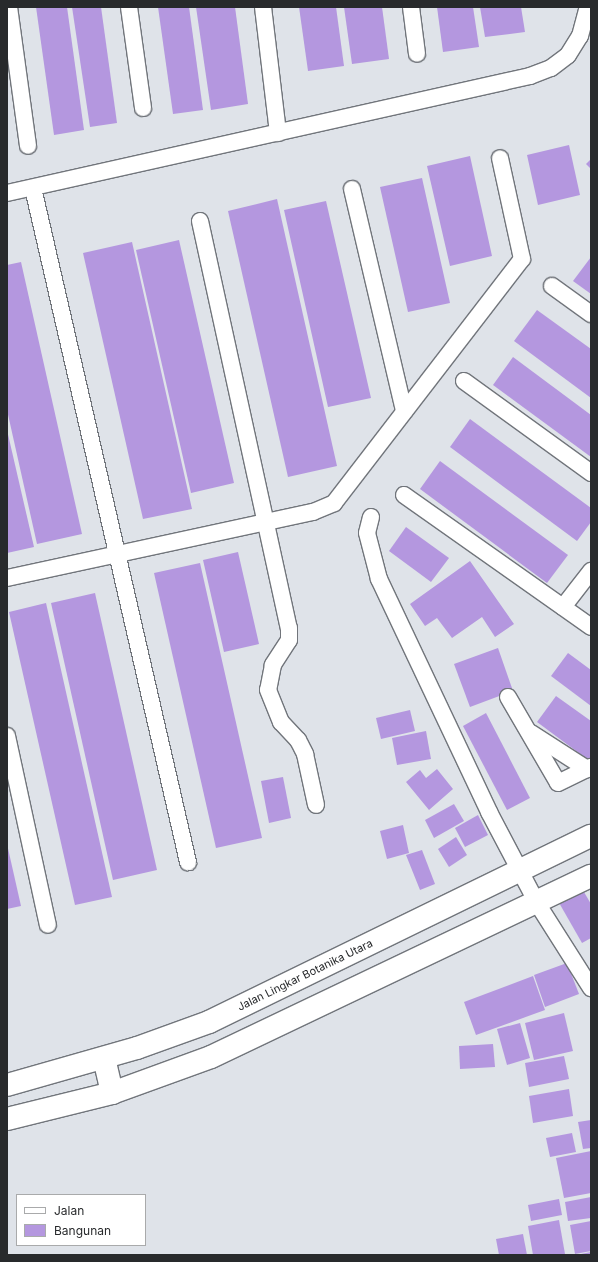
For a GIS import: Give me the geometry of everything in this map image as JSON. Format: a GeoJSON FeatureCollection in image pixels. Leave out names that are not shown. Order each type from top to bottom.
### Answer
{"type":"FeatureCollection","features":[{"type":"Feature","properties":{"kind":"street"},"geometry":{"type":"LineString","coordinates":[[9,7],[28,146]]}},
{"type":"Feature","properties":{"kind":"street"},"geometry":{"type":"LineString","coordinates":[[129,7],[142,108]]}},
{"type":"Feature","properties":{"kind":"street"},"geometry":{"type":"LineString","coordinates":[[263,7],[278,133]]}},
{"type":"Feature","properties":{"kind":"street"},"geometry":{"type":"LineString","coordinates":[[411,7],[417,54]]}},
{"type":"Feature","properties":{"kind":"street"},"geometry":{"type":"LineString","coordinates":[[7,193],[530,76],[551,68],[568,55],[580,36],[588,7]]}},
{"type":"Feature","properties":{"kind":"street"},"geometry":{"type":"LineString","coordinates":[[7,578],[313,512],[334,503],[522,259],[500,158]]}},
{"type":"Feature","properties":{"kind":"street"},"geometry":{"type":"LineString","coordinates":[[32,188],[188,862]]}},
{"type":"Feature","properties":{"kind":"street"},"geometry":{"type":"LineString","coordinates":[[352,189],[404,411]]}},
{"type":"Feature","properties":{"kind":"street"},"geometry":{"type":"LineString","coordinates":[[200,221],[289,634],[285,648],[273,665],[268,690],[281,722],[298,740],[305,754],[316,805]]}},
{"type":"Feature","properties":{"kind":"street"},"geometry":{"type":"LineString","coordinates":[[552,286],[591,314]]}},
{"type":"Feature","properties":{"kind":"street"},"geometry":{"type":"LineString","coordinates":[[464,381],[591,473]]}},
{"type":"Feature","properties":{"kind":"street"},"geometry":{"type":"LineString","coordinates":[[404,495],[591,627]]}},
{"type":"Feature","properties":{"kind":"street"},"geometry":{"type":"LineString","coordinates":[[371,517],[367,533],[379,579],[520,871],[537,903],[591,988]]}},
{"type":"Feature","properties":{"kind":"street"},"geometry":{"type":"LineString","coordinates":[[563,607],[591,571]]}},
{"type":"Feature","properties":{"kind":"street"},"geometry":{"type":"LineString","coordinates":[[508,697],[558,783],[589,768]]}},
{"type":"Feature","properties":{"kind":"street"},"geometry":{"type":"LineString","coordinates":[[528,731],[589,768]]}},
{"type":"Feature","properties":{"kind":"street"},"geometry":{"type":"LineString","coordinates":[[7,736],[48,925]]}},
{"type":"Feature","properties":{"kind":"street","name":"Jalan Lingkar Botanika Utara"},"geometry":{"type":"LineString","coordinates":[[7,1085],[104,1058],[209,1022],[591,836]]}},
{"type":"Feature","properties":{"kind":"street"},"geometry":{"type":"LineString","coordinates":[[7,1118],[112,1093],[211,1057],[591,876]]}},
{"type":"Feature","properties":{"kind":"street"},"geometry":{"type":"LineString","coordinates":[[104,1058],[112,1093]]}},
{"type":"Feature","properties":{"kind":"building"},"geometry":{"type":"Polygon","coordinates":[[[36,7],[67,7],[84,130],[54,135],[36,7]]]}},
{"type":"Feature","properties":{"kind":"building"},"geometry":{"type":"Polygon","coordinates":[[[72,7],[101,7],[117,123],[90,127],[72,7]]]}},
{"type":"Feature","properties":{"kind":"building"},"geometry":{"type":"Polygon","coordinates":[[[158,7],[189,7],[203,110],[173,114],[158,7]]]}},
{"type":"Feature","properties":{"kind":"building"},"geometry":{"type":"Polygon","coordinates":[[[196,7],[235,7],[248,104],[211,110],[196,7]]]}},
{"type":"Feature","properties":{"kind":"building"},"geometry":{"type":"Polygon","coordinates":[[[299,7],[336,7],[344,66],[308,71],[299,7]]]}},
{"type":"Feature","properties":{"kind":"building"},"geometry":{"type":"Polygon","coordinates":[[[344,7],[382,7],[389,59],[352,64],[344,7]]]}},
{"type":"Feature","properties":{"kind":"building"},"geometry":{"type":"Polygon","coordinates":[[[437,7],[473,7],[479,47],[443,52],[437,7]]]}},
{"type":"Feature","properties":{"kind":"building"},"geometry":{"type":"Polygon","coordinates":[[[480,7],[521,7],[525,32],[485,37],[480,7]]]}},
{"type":"Feature","properties":{"kind":"building"},"geometry":{"type":"Polygon","coordinates":[[[569,145],[580,195],[538,205],[527,155],[569,145]]]}},
{"type":"Feature","properties":{"kind":"building"},"geometry":{"type":"Polygon","coordinates":[[[470,156],[492,256],[450,266],[427,166],[470,156]]]}},
{"type":"Feature","properties":{"kind":"building"},"geometry":{"type":"Polygon","coordinates":[[[591,159],[591,169],[586,164],[591,159]]]}},
{"type":"Feature","properties":{"kind":"building"},"geometry":{"type":"Polygon","coordinates":[[[422,178],[450,303],[408,312],[380,187],[422,178]]]}},
{"type":"Feature","properties":{"kind":"building"},"geometry":{"type":"Polygon","coordinates":[[[277,199],[337,466],[288,477],[228,211],[277,199]]]}},
{"type":"Feature","properties":{"kind":"building"},"geometry":{"type":"Polygon","coordinates":[[[326,201],[371,398],[328,407],[284,210],[326,201]]]}},
{"type":"Feature","properties":{"kind":"building"},"geometry":{"type":"Polygon","coordinates":[[[179,240],[234,483],[191,493],[136,250],[179,240]]]}},
{"type":"Feature","properties":{"kind":"building"},"geometry":{"type":"Polygon","coordinates":[[[132,242],[192,509],[143,519],[83,253],[132,242]]]}},
{"type":"Feature","properties":{"kind":"building"},"geometry":{"type":"Polygon","coordinates":[[[591,257],[591,294],[573,281],[591,257]]]}},
{"type":"Feature","properties":{"kind":"building"},"geometry":{"type":"Polygon","coordinates":[[[21,262],[82,534],[37,544],[7,410],[7,265],[21,262]]]}},
{"type":"Feature","properties":{"kind":"building"},"geometry":{"type":"Polygon","coordinates":[[[537,310],[591,349],[591,398],[514,341],[537,310]]]}},
{"type":"Feature","properties":{"kind":"building"},"geometry":{"type":"Polygon","coordinates":[[[513,357],[591,415],[591,457],[493,385],[513,357]]]}},
{"type":"Feature","properties":{"kind":"building"},"geometry":{"type":"Polygon","coordinates":[[[470,419],[591,508],[591,522],[577,541],[450,447],[470,419]]]}},
{"type":"Feature","properties":{"kind":"building"},"geometry":{"type":"Polygon","coordinates":[[[7,430],[34,547],[7,553],[7,430]]]}},
{"type":"Feature","properties":{"kind":"building"},"geometry":{"type":"Polygon","coordinates":[[[440,461],[568,555],[547,583],[420,489],[440,461]]]}},
{"type":"Feature","properties":{"kind":"building"},"geometry":{"type":"Polygon","coordinates":[[[406,527],[449,558],[431,582],[389,551],[406,527]]]}},
{"type":"Feature","properties":{"kind":"building"},"geometry":{"type":"Polygon","coordinates":[[[238,552],[259,644],[224,652],[203,560],[238,552]]]}},
{"type":"Feature","properties":{"kind":"building"},"geometry":{"type":"Polygon","coordinates":[[[470,561],[514,624],[495,637],[482,617],[452,638],[437,618],[425,626],[410,604],[470,561]]]}},
{"type":"Feature","properties":{"kind":"building"},"geometry":{"type":"Polygon","coordinates":[[[200,563],[262,838],[216,848],[154,573],[200,563]]]}},
{"type":"Feature","properties":{"kind":"building"},"geometry":{"type":"Polygon","coordinates":[[[95,593],[157,870],[113,880],[51,603],[95,593]]]}},
{"type":"Feature","properties":{"kind":"building"},"geometry":{"type":"Polygon","coordinates":[[[46,603],[112,897],[75,905],[9,612],[46,603]]]}},
{"type":"Feature","properties":{"kind":"building"},"geometry":{"type":"Polygon","coordinates":[[[498,648],[513,691],[470,707],[454,664],[498,648]]]}},
{"type":"Feature","properties":{"kind":"building"},"geometry":{"type":"Polygon","coordinates":[[[568,653],[591,670],[591,706],[551,676],[568,653]]]}},
{"type":"Feature","properties":{"kind":"building"},"geometry":{"type":"Polygon","coordinates":[[[556,696],[591,721],[591,762],[537,722],[556,696]]]}},
{"type":"Feature","properties":{"kind":"building"},"geometry":{"type":"Polygon","coordinates":[[[410,710],[415,731],[381,739],[376,718],[410,710]]]}},
{"type":"Feature","properties":{"kind":"building"},"geometry":{"type":"Polygon","coordinates":[[[486,713],[530,798],[507,810],[463,726],[486,713]]]}},
{"type":"Feature","properties":{"kind":"building"},"geometry":{"type":"Polygon","coordinates":[[[426,731],[431,759],[397,765],[392,738],[426,731]]]}},
{"type":"Feature","properties":{"kind":"building"},"geometry":{"type":"Polygon","coordinates":[[[437,769],[453,789],[429,810],[406,782],[420,770],[426,778],[437,769]]]}},
{"type":"Feature","properties":{"kind":"building"},"geometry":{"type":"Polygon","coordinates":[[[283,777],[291,818],[269,823],[261,781],[283,777]]]}},
{"type":"Feature","properties":{"kind":"building"},"geometry":{"type":"Polygon","coordinates":[[[454,804],[464,821],[434,838],[425,820],[454,804]]]}},
{"type":"Feature","properties":{"kind":"building"},"geometry":{"type":"Polygon","coordinates":[[[478,815],[488,835],[465,847],[455,828],[478,815]]]}},
{"type":"Feature","properties":{"kind":"building"},"geometry":{"type":"Polygon","coordinates":[[[403,825],[409,853],[387,859],[380,831],[403,825]]]}},
{"type":"Feature","properties":{"kind":"building"},"geometry":{"type":"Polygon","coordinates":[[[456,837],[467,855],[449,867],[438,849],[456,837]]]}},
{"type":"Feature","properties":{"kind":"building"},"geometry":{"type":"Polygon","coordinates":[[[7,844],[21,906],[7,909],[7,844]]]}},
{"type":"Feature","properties":{"kind":"building"},"geometry":{"type":"Polygon","coordinates":[[[422,850],[435,884],[420,890],[406,855],[422,850]]]}},
{"type":"Feature","properties":{"kind":"building"},"geometry":{"type":"Polygon","coordinates":[[[581,887],[591,904],[591,938],[582,943],[558,901],[581,887]]]}},
{"type":"Feature","properties":{"kind":"building"},"geometry":{"type":"Polygon","coordinates":[[[567,963],[579,994],[545,1007],[534,975],[567,963]]]}},
{"type":"Feature","properties":{"kind":"building"},"geometry":{"type":"Polygon","coordinates":[[[533,976],[545,1010],[476,1035],[464,1002],[533,976]]]}},
{"type":"Feature","properties":{"kind":"building"},"geometry":{"type":"Polygon","coordinates":[[[564,1013],[573,1051],[534,1060],[525,1023],[564,1013]]]}},
{"type":"Feature","properties":{"kind":"building"},"geometry":{"type":"Polygon","coordinates":[[[520,1023],[530,1058],[507,1065],[497,1029],[520,1023]]]}},
{"type":"Feature","properties":{"kind":"building"},"geometry":{"type":"Polygon","coordinates":[[[493,1044],[495,1067],[460,1069],[459,1046],[493,1044]]]}},
{"type":"Feature","properties":{"kind":"building"},"geometry":{"type":"Polygon","coordinates":[[[564,1056],[569,1079],[529,1087],[525,1063],[564,1056]]]}},
{"type":"Feature","properties":{"kind":"building"},"geometry":{"type":"Polygon","coordinates":[[[569,1089],[573,1116],[533,1123],[529,1096],[569,1089]]]}},
{"type":"Feature","properties":{"kind":"building"},"geometry":{"type":"Polygon","coordinates":[[[591,1120],[591,1148],[583,1149],[578,1122],[591,1120]]]}},
{"type":"Feature","properties":{"kind":"building"},"geometry":{"type":"Polygon","coordinates":[[[572,1133],[576,1152],[550,1157],[546,1138],[572,1133]]]}},
{"type":"Feature","properties":{"kind":"building"},"geometry":{"type":"Polygon","coordinates":[[[591,1151],[591,1193],[564,1198],[556,1158],[591,1151]]]}},
{"type":"Feature","properties":{"kind":"building"},"geometry":{"type":"Polygon","coordinates":[[[591,1197],[591,1218],[568,1221],[565,1202],[591,1197]]]}},
{"type":"Feature","properties":{"kind":"building"},"geometry":{"type":"Polygon","coordinates":[[[559,1199],[562,1215],[531,1221],[528,1205],[559,1199]]]}},
{"type":"Feature","properties":{"kind":"building"},"geometry":{"type":"Polygon","coordinates":[[[559,1220],[565,1254],[533,1255],[528,1226],[559,1220]]]}},
{"type":"Feature","properties":{"kind":"building"},"geometry":{"type":"Polygon","coordinates":[[[591,1221],[591,1251],[575,1254],[570,1225],[591,1221]]]}},
{"type":"Feature","properties":{"kind":"building"},"geometry":{"type":"Polygon","coordinates":[[[523,1234],[527,1255],[499,1255],[496,1239],[523,1234]]]}},
{"type":"Feature","properties":{"kind":"building"},"geometry":{"type":"Polygon","coordinates":[[[591,1252],[591,1255],[581,1255],[581,1254],[591,1252]]]}}]}
